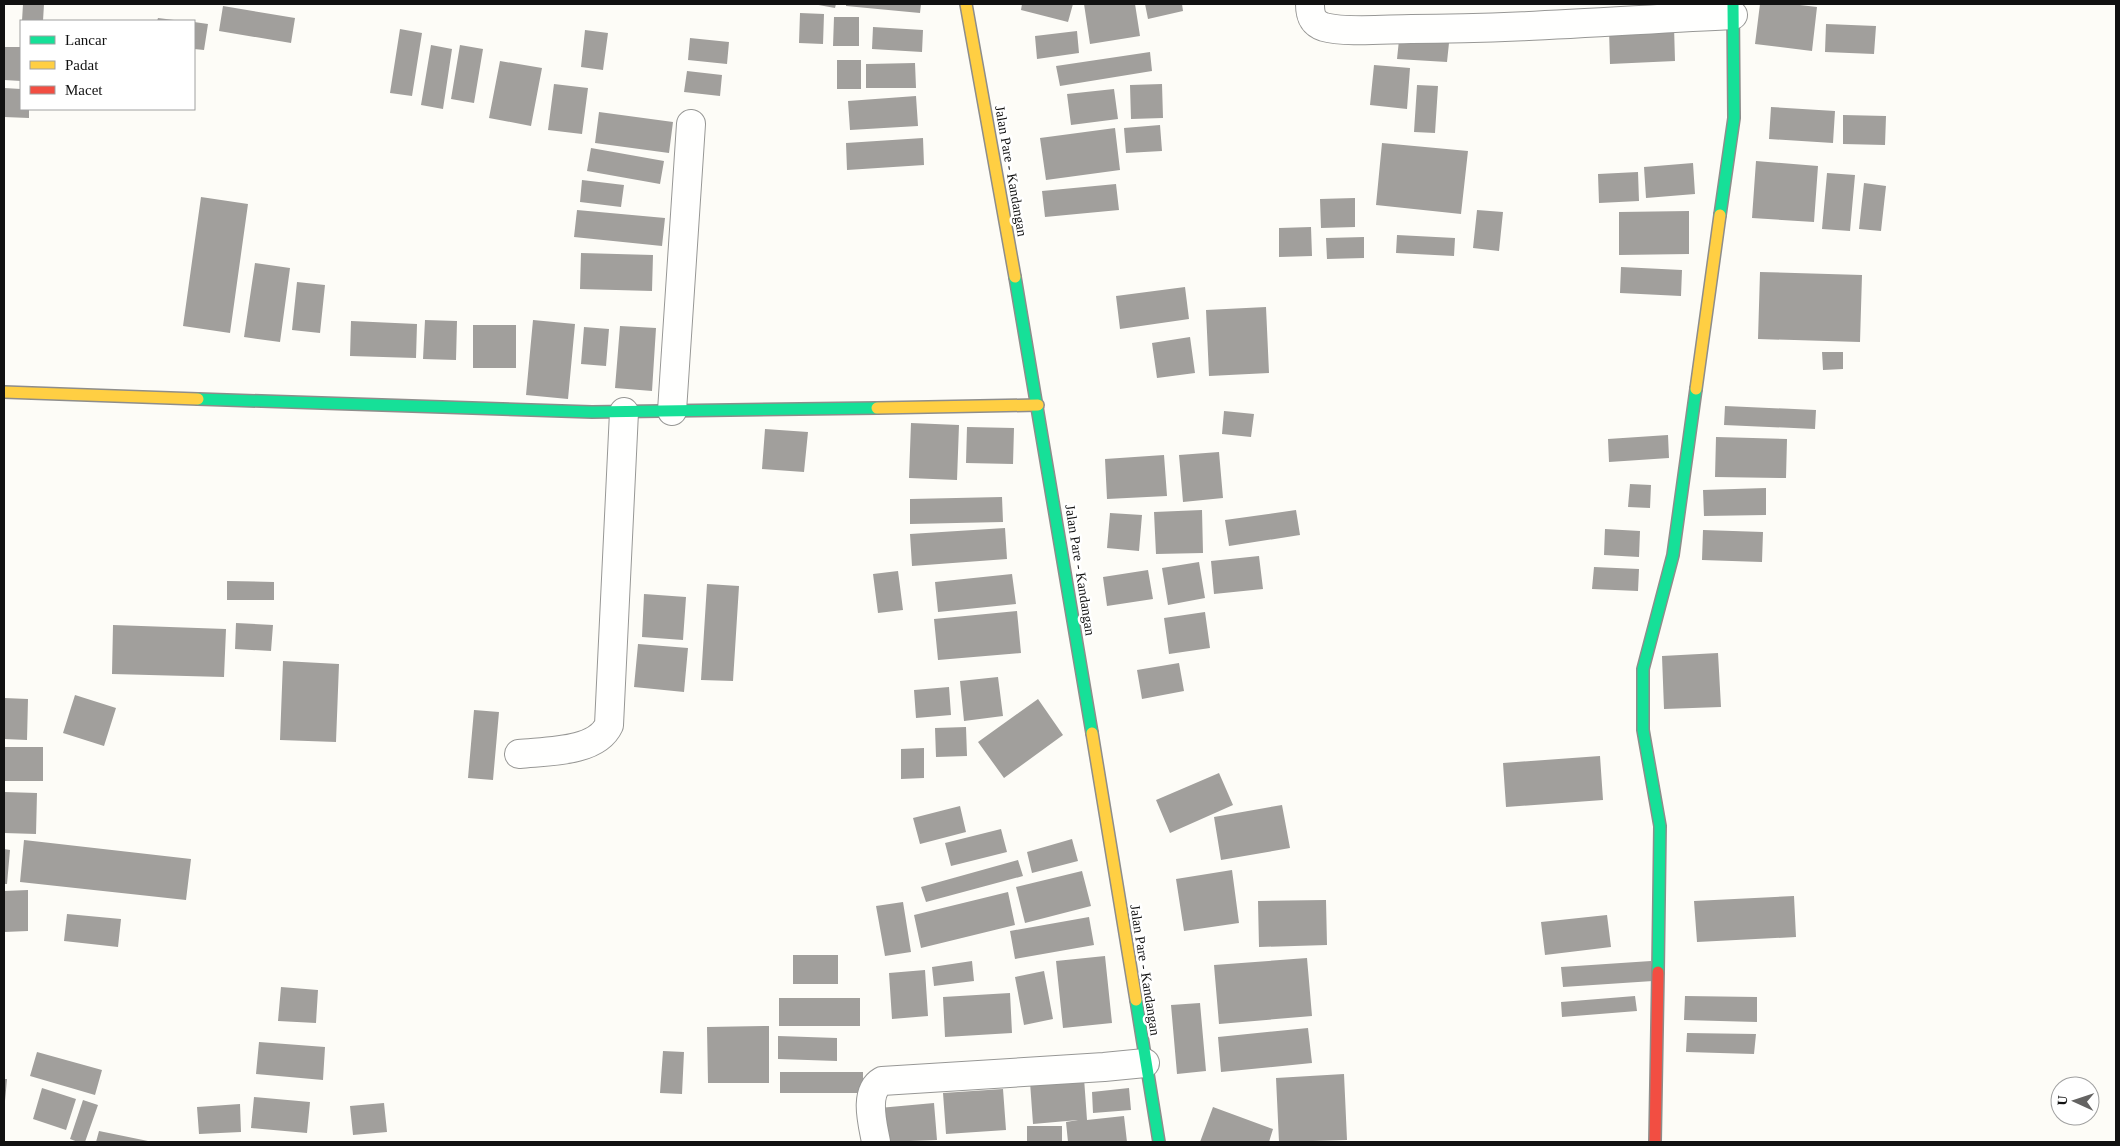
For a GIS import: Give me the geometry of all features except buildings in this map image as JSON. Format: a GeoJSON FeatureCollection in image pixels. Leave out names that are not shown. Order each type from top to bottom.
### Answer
{"type":"FeatureCollection","features":[{"type":"Feature","properties":{"kind":"street","name":"Jalan Pare - Kandangan"},"geometry":{"type":"LineString","coordinates":[[966,4],[1038,405],[1159,1142]]}},
{"type":"Feature","properties":{"kind":"street"},"geometry":{"type":"LineString","coordinates":[[1310,4],[1310,13],[1315,23],[1326,27],[1355,29],[1435,29],[1733,9],[1734,118],[1673,555],[1643,669],[1643,730],[1660,826],[1656,1142]]}},
{"type":"Feature","properties":{"kind":"street"},"geometry":{"type":"LineString","coordinates":[[672,411],[691,124]]}},
{"type":"Feature","properties":{"kind":"street"},"geometry":{"type":"LineString","coordinates":[[4,392],[592,412],[1038,405]]}},
{"type":"Feature","properties":{"kind":"street"},"geometry":{"type":"LineString","coordinates":[[519,754],[566,749],[588,744],[606,732],[609,725],[624,412]]}},
{"type":"Feature","properties":{"kind":"street"},"geometry":{"type":"LineString","coordinates":[[876,1142],[871,1096],[874,1087],[882,1082],[1145,1063]]}},
{"type":"Feature","properties":{"kind":"traffic: fast"},"geometry":{"type":"LineString","coordinates":[[1720,215],[1734,118],[1733,4]]}},
{"type":"Feature","properties":{"kind":"traffic: fast"},"geometry":{"type":"LineString","coordinates":[[1015,277],[1092,733]]}},
{"type":"Feature","properties":{"kind":"traffic: fast"},"geometry":{"type":"LineString","coordinates":[[1658,972],[1660,826],[1643,730],[1643,669],[1673,555],[1696,389]]}},
{"type":"Feature","properties":{"kind":"traffic: fast"},"geometry":{"type":"LineString","coordinates":[[198,399],[592,412],[877,408]]}},
{"type":"Feature","properties":{"kind":"traffic: fast"},"geometry":{"type":"LineString","coordinates":[[1136,1000],[1159,1142]]}},
{"type":"Feature","properties":{"kind":"traffic: slow"},"geometry":{"type":"LineString","coordinates":[[966,4],[1015,277]]}},
{"type":"Feature","properties":{"kind":"traffic: slow"},"geometry":{"type":"LineString","coordinates":[[1696,389],[1720,215]]}},
{"type":"Feature","properties":{"kind":"traffic: slow"},"geometry":{"type":"LineString","coordinates":[[4,392],[198,399]]}},
{"type":"Feature","properties":{"kind":"traffic: slow"},"geometry":{"type":"LineString","coordinates":[[877,408],[1038,405]]}},
{"type":"Feature","properties":{"kind":"traffic: slow"},"geometry":{"type":"LineString","coordinates":[[1092,733],[1136,1000]]}},
{"type":"Feature","properties":{"kind":"traffic: jam"},"geometry":{"type":"LineString","coordinates":[[1655,1142],[1658,972]]}}]}
